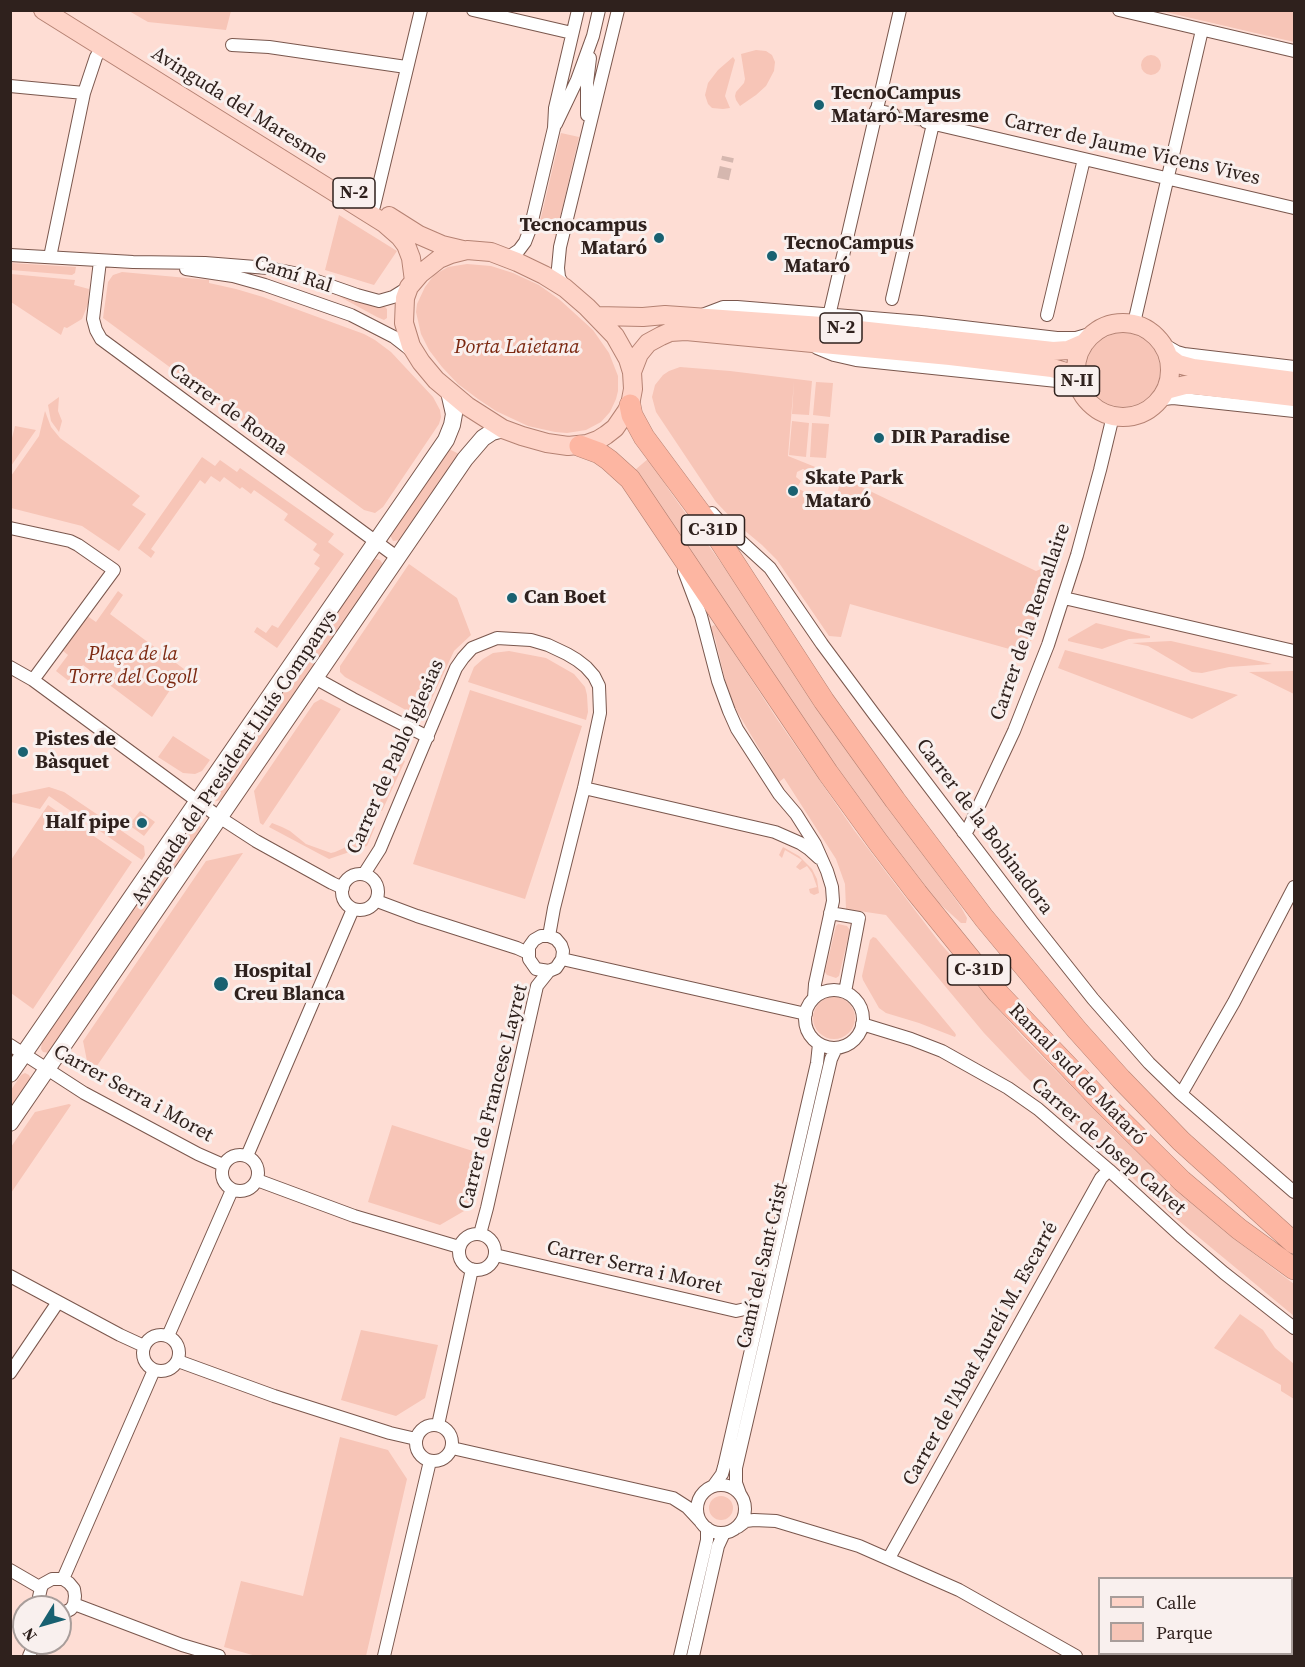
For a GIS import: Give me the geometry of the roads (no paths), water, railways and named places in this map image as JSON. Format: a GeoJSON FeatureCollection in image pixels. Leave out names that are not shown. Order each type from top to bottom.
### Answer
{"type":"FeatureCollection","features":[{"type":"Feature","properties":{"kind":"highway"},"geometry":{"type":"LineString","coordinates":[[630,405],[632,415],[640,430],[665,465]]}},
{"type":"Feature","properties":{"kind":"highway","name":"C-31D"},"geometry":{"type":"LineString","coordinates":[[580,446],[599,453],[624,472],[666,531]]}},
{"type":"Feature","properties":{"kind":"highway","name":"Ramal sud de Mataró"},"geometry":{"type":"LineString","coordinates":[[665,465],[713,530],[824,701],[984,918],[1077,1030],[1129,1087],[1190,1149],[1294,1243]]}},
{"type":"Feature","properties":{"kind":"highway","name":"Ramal sud de Mataró"},"geometry":{"type":"LineString","coordinates":[[666,531],[828,773],[917,894],[998,993],[1101,1101],[1182,1181],[1239,1229],[1294,1269]]}},
{"type":"Feature","properties":{"kind":"main road","name":"Avinguda del Maresme"},"geometry":{"type":"LineString","coordinates":[[43,10],[384,223],[406,245],[411,258],[411,284]]}},
{"type":"Feature","properties":{"kind":"main road","name":"Avinguda del Maresme"},"geometry":{"type":"LineString","coordinates":[[63,10],[229,113],[419,236],[463,250]]}},
{"type":"Feature","properties":{"kind":"main road"},"geometry":{"type":"LineString","coordinates":[[463,250],[478,250],[507,258],[544,275],[565,288],[597,316],[622,347],[632,372],[633,389],[630,405],[622,419],[606,435],[580,446],[547,443],[522,436],[503,429],[483,417],[436,380],[417,355],[407,336],[404,323],[405,298],[411,284],[439,259],[463,250]]}},
{"type":"Feature","properties":{"kind":"main road","name":"N-2"},"geometry":{"type":"LineString","coordinates":[[597,316],[665,315],[822,326],[1053,351],[1068,350],[1088,338]]}},
{"type":"Feature","properties":{"kind":"main road"},"geometry":{"type":"LineString","coordinates":[[1088,338],[1112,323],[1134,323],[1154,333],[1166,351],[1184,366],[1294,381]]}},
{"type":"Feature","properties":{"kind":"main road","name":"N-2"},"geometry":{"type":"LineString","coordinates":[[632,372],[636,358],[643,348],[660,336],[686,331],[1052,368],[1066,372],[1080,387]]}},
{"type":"Feature","properties":{"kind":"main road","name":"N-II"},"geometry":{"type":"LineString","coordinates":[[1088,338],[1076,362],[1080,387],[1086,399],[1098,410],[1113,416],[1133,416],[1151,409],[1162,396]]}},
{"type":"Feature","properties":{"kind":"main road"},"geometry":{"type":"LineString","coordinates":[[1162,396],[1170,380],[1171,369],[1166,351]]}},
{"type":"Feature","properties":{"kind":"main road"},"geometry":{"type":"LineString","coordinates":[[1162,396],[1185,385],[1193,385],[1294,398]]}},
{"type":"Feature","properties":{"kind":"street"},"geometry":{"type":"LineString","coordinates":[[374,206],[421,10]]}},
{"type":"Feature","properties":{"kind":"street"},"geometry":{"type":"LineString","coordinates":[[473,10],[572,33]]}},
{"type":"Feature","properties":{"kind":"street"},"geometry":{"type":"LineString","coordinates":[[507,258],[519,250],[530,229],[554,128],[555,108],[578,10]]}},
{"type":"Feature","properties":{"kind":"street"},"geometry":{"type":"LineString","coordinates":[[587,136],[587,84],[598,10]]}},
{"type":"Feature","properties":{"kind":"street"},"geometry":{"type":"LineString","coordinates":[[565,288],[560,277],[558,260],[618,10]]}},
{"type":"Feature","properties":{"kind":"street"},"geometry":{"type":"LineString","coordinates":[[829,316],[900,10]]}},
{"type":"Feature","properties":{"kind":"street"},"geometry":{"type":"LineString","coordinates":[[1119,10],[1294,51]]}},
{"type":"Feature","properties":{"kind":"street"},"geometry":{"type":"LineString","coordinates":[[1134,323],[1202,30]]}},
{"type":"Feature","properties":{"kind":"street"},"geometry":{"type":"LineString","coordinates":[[554,128],[577,80],[593,36]]}},
{"type":"Feature","properties":{"kind":"street"},"geometry":{"type":"LineString","coordinates":[[232,45],[269,47],[406,67]]}},
{"type":"Feature","properties":{"kind":"street"},"geometry":{"type":"LineString","coordinates":[[50,257],[84,93],[96,57],[99,52],[106,50]]}},
{"type":"Feature","properties":{"kind":"street"},"geometry":{"type":"LineString","coordinates":[[10,87],[84,93]]}},
{"type":"Feature","properties":{"kind":"street"},"geometry":{"type":"LineString","coordinates":[[876,110],[893,114]]}},
{"type":"Feature","properties":{"kind":"street","name":"Carrer de Jaume Vicens Vives"},"geometry":{"type":"LineString","coordinates":[[892,299],[929,123],[1294,208]]}},
{"type":"Feature","properties":{"kind":"street"},"geometry":{"type":"LineString","coordinates":[[1047,315],[1084,159]]}},
{"type":"Feature","properties":{"kind":"street","name":"Camí Ral"},"geometry":{"type":"LineString","coordinates":[[10,255],[268,268],[294,273],[379,301],[393,297],[411,284]]}},
{"type":"Feature","properties":{"kind":"street","name":"Carrer de Roma"},"geometry":{"type":"LineString","coordinates":[[100,261],[93,319],[101,339],[398,558]]}},
{"type":"Feature","properties":{"kind":"street","name":"Camí Ral"},"geometry":{"type":"LineString","coordinates":[[146,262],[233,276],[265,285],[372,324],[417,355]]}},
{"type":"Feature","properties":{"kind":"street"},"geometry":{"type":"LineString","coordinates":[[694,317],[723,308],[737,307],[921,322],[1058,338],[1088,338]]}},
{"type":"Feature","properties":{"kind":"street"},"geometry":{"type":"LineString","coordinates":[[1166,351],[1294,367]]}},
{"type":"Feature","properties":{"kind":"street","name":"Avinguda del President Lluís Companys"},"geometry":{"type":"LineString","coordinates":[[10,1074],[17,1049],[198,801],[446,440],[454,414],[449,392]]}},
{"type":"Feature","properties":{"kind":"street"},"geometry":{"type":"LineString","coordinates":[[1162,396],[1164,399],[1173,398],[1294,411]]}},
{"type":"Feature","properties":{"kind":"street","name":"Carrer de la Remallaire"},"geometry":{"type":"LineString","coordinates":[[963,832],[968,829],[1014,731],[1048,645],[1089,513],[1113,416]]}},
{"type":"Feature","properties":{"kind":"street","name":"Avinguda del President Lluís Companys"},"geometry":{"type":"LineString","coordinates":[[10,1123],[476,444],[492,432],[503,429]]}},
{"type":"Feature","properties":{"kind":"street","name":"Carrer de la Bobinadora"},"geometry":{"type":"LineString","coordinates":[[665,465],[685,480],[722,524],[770,568],[829,653],[1087,992],[1149,1063],[1180,1093],[1294,1192]]}},
{"type":"Feature","properties":{"kind":"street"},"geometry":{"type":"LineString","coordinates":[[10,528],[70,541],[114,570],[33,680]]}},
{"type":"Feature","properties":{"kind":"street"},"geometry":{"type":"LineString","coordinates":[[666,531],[685,573],[729,711],[737,729],[792,818],[792,824],[785,831],[775,832]]}},
{"type":"Feature","properties":{"kind":"street"},"geometry":{"type":"LineString","coordinates":[[1064,598],[1294,651]]}},
{"type":"Feature","properties":{"kind":"street","name":"Carrer de Pablo Iglesias"},"geometry":{"type":"LineString","coordinates":[[364,874],[380,849],[456,668],[472,648],[497,638],[531,640],[548,645],[586,667],[599,686],[600,713],[584,788]]}},
{"type":"Feature","properties":{"kind":"street"},"geometry":{"type":"LineString","coordinates":[[10,667],[33,680],[219,817],[250,837],[343,888]]}},
{"type":"Feature","properties":{"kind":"street"},"geometry":{"type":"LineString","coordinates":[[315,678],[428,737]]}},
{"type":"Feature","properties":{"kind":"street"},"geometry":{"type":"LineString","coordinates":[[549,936],[584,788],[775,832],[800,843],[821,860]]}},
{"type":"Feature","properties":{"kind":"street"},"geometry":{"type":"LineString","coordinates":[[779,794],[796,814],[815,844],[832,886],[833,901],[814,984],[814,998]]}},
{"type":"Feature","properties":{"kind":"street"},"geometry":{"type":"LineString","coordinates":[[364,874],[377,884],[379,892],[377,901],[367,909],[353,909],[344,900],[345,881],[351,876],[364,874]]}},
{"type":"Feature","properties":{"kind":"street"},"geometry":{"type":"LineString","coordinates":[[1180,1093],[1234,1002],[1294,887]]}},
{"type":"Feature","properties":{"kind":"street"},"geometry":{"type":"LineString","coordinates":[[377,901],[528,953]]}},
{"type":"Feature","properties":{"kind":"street"},"geometry":{"type":"LineString","coordinates":[[247,1156],[353,909]]}},
{"type":"Feature","properties":{"kind":"street"},"geometry":{"type":"LineString","coordinates":[[830,914],[859,918],[844,992]]}},
{"type":"Feature","properties":{"kind":"street"},"geometry":{"type":"LineString","coordinates":[[541,936],[549,936],[561,945],[562,959],[549,971],[536,969],[528,953],[529,946],[541,936]]}},
{"type":"Feature","properties":{"kind":"street"},"geometry":{"type":"LineString","coordinates":[[562,959],[806,1014]]}},
{"type":"Feature","properties":{"kind":"street","name":"Carrer de Francesc Layret"},"geometry":{"type":"LineString","coordinates":[[480,1234],[534,996],[537,986],[549,971]]}},
{"type":"Feature","properties":{"kind":"street"},"geometry":{"type":"LineString","coordinates":[[828,991],[844,992],[857,1002],[861,1009],[862,1024],[855,1039],[849,1044],[829,1048],[819,1044],[809,1033],[805,1021],[806,1014],[814,998],[828,991]]}},
{"type":"Feature","properties":{"kind":"street","name":"Carrer de Josep Calvet"},"geometry":{"type":"LineString","coordinates":[[862,1024],[911,1039],[942,1052],[976,1069],[1038,1109],[1182,1237],[1294,1328]]}},
{"type":"Feature","properties":{"kind":"street","name":"Camí del Sant Crist"},"geometry":{"type":"LineString","coordinates":[[714,1485],[722,1474],[818,1064],[819,1044]]}},
{"type":"Feature","properties":{"kind":"street","name":"Camí del Sant Crist"},"geometry":{"type":"LineString","coordinates":[[740,1494],[736,1483],[736,1468],[831,1059],[836,1048]]}},
{"type":"Feature","properties":{"kind":"street","name":"Carrer Serra i Moret"},"geometry":{"type":"LineString","coordinates":[[17,1049],[84,1093],[223,1165]]}},
{"type":"Feature","properties":{"kind":"street"},"geometry":{"type":"LineString","coordinates":[[236,1155],[247,1156],[256,1166],[257,1179],[249,1189],[232,1190],[222,1177],[223,1165],[236,1155]]}},
{"type":"Feature","properties":{"kind":"street","name":"Carrer de l'Abat Aurelí M. Escarré"},"geometry":{"type":"LineString","coordinates":[[889,1558],[1101,1178],[1109,1170]]}},
{"type":"Feature","properties":{"kind":"street"},"geometry":{"type":"LineString","coordinates":[[257,1179],[354,1216],[459,1247]]}},
{"type":"Feature","properties":{"kind":"street"},"geometry":{"type":"LineString","coordinates":[[168,1336],[232,1190]]}},
{"type":"Feature","properties":{"kind":"street"},"geometry":{"type":"LineString","coordinates":[[474,1233],[480,1234],[492,1241],[495,1255],[489,1266],[478,1270],[463,1263],[459,1247],[467,1236],[474,1233]]}},
{"type":"Feature","properties":{"kind":"street","name":"Carrer Serra i Moret"},"geometry":{"type":"LineString","coordinates":[[495,1255],[736,1311],[750,1308],[762,1299]]}},
{"type":"Feature","properties":{"kind":"street"},"geometry":{"type":"LineString","coordinates":[[438,1425],[472,1269]]}},
{"type":"Feature","properties":{"kind":"street"},"geometry":{"type":"LineString","coordinates":[[10,1276],[144,1346]]}},
{"type":"Feature","properties":{"kind":"street"},"geometry":{"type":"LineString","coordinates":[[10,1373],[58,1302]]}},
{"type":"Feature","properties":{"kind":"street"},"geometry":{"type":"LineString","coordinates":[[736,1311],[747,1319],[755,1331]]}},
{"type":"Feature","properties":{"kind":"street"},"geometry":{"type":"LineString","coordinates":[[168,1336],[178,1346],[180,1353],[178,1361],[175,1366],[165,1371],[154,1370],[145,1363],[144,1346],[152,1338],[168,1336]]}},
{"type":"Feature","properties":{"kind":"street"},"geometry":{"type":"LineString","coordinates":[[178,1361],[274,1396],[416,1439]]}},
{"type":"Feature","properties":{"kind":"street"},"geometry":{"type":"LineString","coordinates":[[63,1579],[154,1370]]}},
{"type":"Feature","properties":{"kind":"street"},"geometry":{"type":"LineString","coordinates":[[438,1425],[448,1431],[452,1448],[444,1459],[435,1462],[423,1458],[416,1446],[416,1439],[427,1426],[438,1425]]}},
{"type":"Feature","properties":{"kind":"street"},"geometry":{"type":"LineString","coordinates":[[452,1448],[673,1498],[687,1507],[703,1525],[718,1533],[731,1531],[746,1521],[776,1521],[859,1546],[959,1590],[1076,1656]]}},
{"type":"Feature","properties":{"kind":"street"},"geometry":{"type":"LineString","coordinates":[[384,1656],[430,1461]]}},
{"type":"Feature","properties":{"kind":"street"},"geometry":{"type":"LineString","coordinates":[[680,1656],[707,1540],[697,1510],[699,1498],[707,1488],[714,1485],[728,1485],[740,1494],[745,1508],[738,1527]]}},
{"type":"Feature","properties":{"kind":"street"},"geometry":{"type":"LineString","coordinates":[[693,1656],[718,1546],[724,1533]]}},
{"type":"Feature","properties":{"kind":"street"},"geometry":{"type":"LineString","coordinates":[[10,1570],[41,1588]]}},
{"type":"Feature","properties":{"kind":"street"},"geometry":{"type":"LineString","coordinates":[[39,1595],[44,1584],[52,1579],[63,1579],[74,1589],[72,1606]]}},
{"type":"Feature","properties":{"kind":"street"},"geometry":{"type":"LineString","coordinates":[[74,1604],[182,1645],[219,1656]]}},
{"type":"Feature","properties":{"kind":"tunnel"},"geometry":{"type":"LineString","coordinates":[[893,114],[926,122]]}},
{"type":"Feature","properties":{"kind":"tunnel"},"geometry":{"type":"LineString","coordinates":[[723,179],[728,157]]}},
{"type":"Feature","properties":{"kind":"place","name":"TecnoCampus Mataró-Maresme"},"geometry":{"type":"Point","coordinates":[819,105]}},
{"type":"Feature","properties":{"kind":"place","name":"Tecnocampus Mataró"},"geometry":{"type":"Point","coordinates":[659,238]}},
{"type":"Feature","properties":{"kind":"place","name":"TecnoCampus Mataró"},"geometry":{"type":"Point","coordinates":[772,256]}},
{"type":"Feature","properties":{"kind":"place","name":"DIR Paradise"},"geometry":{"type":"Point","coordinates":[879,438]}},
{"type":"Feature","properties":{"kind":"place","name":"Skate Park Mataró"},"geometry":{"type":"Point","coordinates":[793,491]}},
{"type":"Feature","properties":{"kind":"place","name":"Can Boet"},"geometry":{"type":"Point","coordinates":[512,598]}},
{"type":"Feature","properties":{"kind":"place","name":"Pistes de Bàsquet"},"geometry":{"type":"Point","coordinates":[23,752]}},
{"type":"Feature","properties":{"kind":"place","name":"Half pipe"},"geometry":{"type":"Point","coordinates":[142,823]}},
{"type":"Feature","properties":{"kind":"place","name":"Hospital Creu Blanca"},"geometry":{"type":"Point","coordinates":[221,984]}},
{"type":"Feature","properties":{"kind":"park label","name":"Porta Laietana"},"geometry":{"type":"Point","coordinates":[517,348]}},
{"type":"Feature","properties":{"kind":"park label","name":"Plaça de la Torre del Cogoll"},"geometry":{"type":"Point","coordinates":[133,666]}}]}
